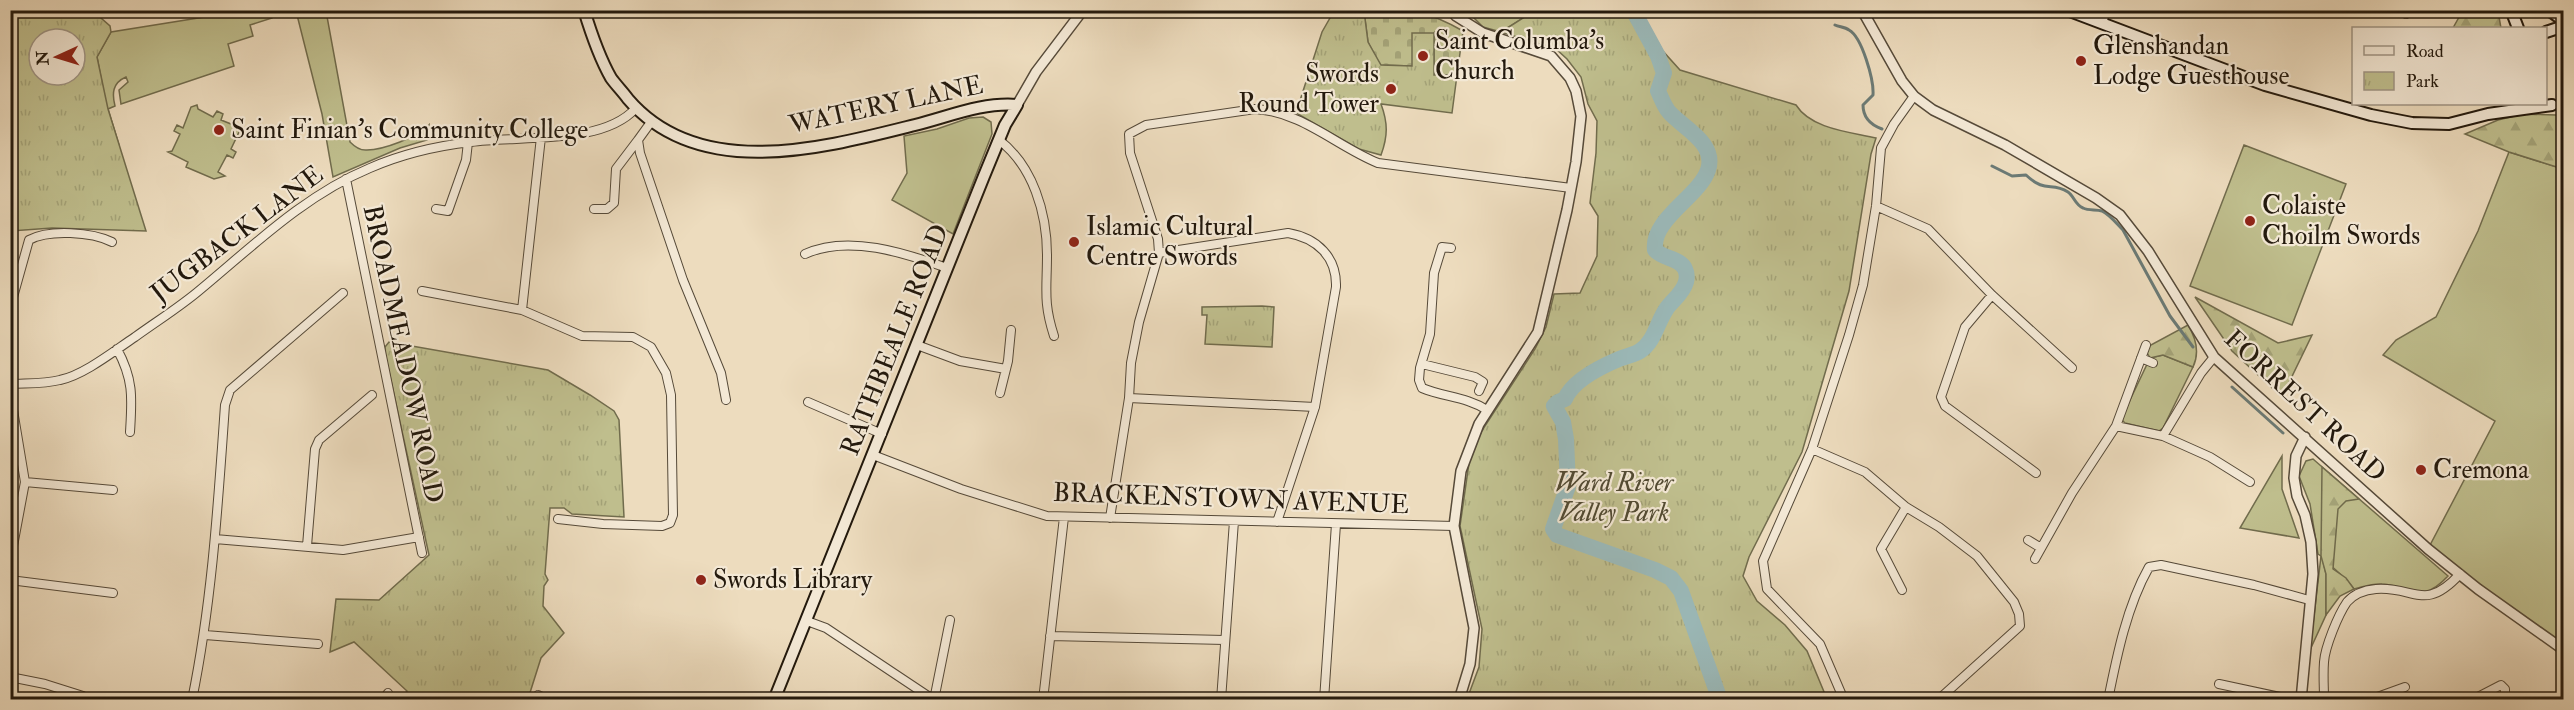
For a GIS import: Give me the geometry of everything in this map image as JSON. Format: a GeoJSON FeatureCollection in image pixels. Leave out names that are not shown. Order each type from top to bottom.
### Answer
{"type":"FeatureCollection","features":[{"type":"Feature","properties":{"kind":"main road","name":"WATERY LANE"},"geometry":{"type":"LineString","coordinates":[[584,10],[594,43],[612,79],[636,108],[651,122],[677,138],[707,147],[745,152],[784,150],[858,138],[987,106],[1017,105]]}},
{"type":"Feature","properties":{"kind":"main road"},"geometry":{"type":"LineString","coordinates":[[2067,10],[2265,85],[2371,116],[2431,124],[2449,124],[2488,114],[2543,105]]}},
{"type":"Feature","properties":{"kind":"main road"},"geometry":{"type":"LineString","coordinates":[[2511,10],[2518,27]]}},
{"type":"Feature","properties":{"kind":"main road"},"geometry":{"type":"LineString","coordinates":[[2549,10],[2564,21]]}},
{"type":"Feature","properties":{"kind":"main road"},"geometry":{"type":"LineString","coordinates":[[2547,32],[2564,26]]}},
{"type":"Feature","properties":{"kind":"main road"},"geometry":{"type":"LineString","coordinates":[[2549,104],[2564,107]]}},
{"type":"Feature","properties":{"kind":"main road","name":"RATHBEALE ROAD"},"geometry":{"type":"LineString","coordinates":[[774,699],[999,140],[1017,105]]}},
{"type":"Feature","properties":{"kind":"main road"},"geometry":{"type":"LineString","coordinates":[[2488,114],[2496,105]]}},
{"type":"Feature","properties":{"kind":"street","name":"RATHBEALE ROAD"},"geometry":{"type":"LineString","coordinates":[[1017,105],[1036,72],[1083,10]]}},
{"type":"Feature","properties":{"kind":"street"},"geometry":{"type":"LineString","coordinates":[[1451,10],[1456,16],[1483,33],[1551,56],[1570,78],[1576,91],[1581,116],[1571,188],[1538,332],[1487,410],[1465,456],[1458,484],[1454,526],[1474,628],[1470,664],[1458,699]]}},
{"type":"Feature","properties":{"kind":"street","name":"FORREST ROAD"},"geometry":{"type":"LineString","coordinates":[[1862,10],[1902,81],[1914,96],[1933,110],[2005,145],[2096,198],[2120,215],[2148,251],[2214,357],[2460,574],[2564,650]]}},
{"type":"Feature","properties":{"kind":"street"},"geometry":{"type":"LineString","coordinates":[[2102,23],[2106,10]]}},
{"type":"Feature","properties":{"kind":"street"},"geometry":{"type":"LineString","coordinates":[[1844,699],[1820,644],[1767,589],[1763,561],[1812,449],[1863,285],[1876,206],[1881,148],[1894,124],[1914,96]]}},
{"type":"Feature","properties":{"kind":"street","name":"JUGBACK LANE"},"geometry":{"type":"LineString","coordinates":[[10,384],[60,380],[72,376],[117,349],[187,300],[247,248],[316,197],[346,179],[405,155],[442,146],[541,137],[605,128],[619,122],[636,108]]}},
{"type":"Feature","properties":{"kind":"street"},"geometry":{"type":"LineString","coordinates":[[1110,518],[1129,398],[1131,363],[1139,322],[1159,253],[1158,238],[1130,153],[1129,134],[1146,125],[1255,109],[1271,110],[1294,117],[1360,156],[1378,163],[1571,188]]}},
{"type":"Feature","properties":{"kind":"street"},"geometry":{"type":"LineString","coordinates":[[594,209],[607,209],[614,203],[616,169],[651,122]]}},
{"type":"Feature","properties":{"kind":"street"},"geometry":{"type":"LineString","coordinates":[[522,310],[541,137]]}},
{"type":"Feature","properties":{"kind":"street"},"geometry":{"type":"LineString","coordinates":[[638,140],[640,153],[683,280],[722,373],[726,400]]}},
{"type":"Feature","properties":{"kind":"street"},"geometry":{"type":"LineString","coordinates":[[999,140],[1011,149],[1030,176],[1039,201],[1047,255],[1045,300],[1054,336]]}},
{"type":"Feature","properties":{"kind":"street"},"geometry":{"type":"LineString","coordinates":[[436,209],[448,212],[466,160],[468,142]]}},
{"type":"Feature","properties":{"kind":"street","name":"BROADMEADOW ROAD"},"geometry":{"type":"LineString","coordinates":[[346,179],[422,553]]}},
{"type":"Feature","properties":{"kind":"street"},"geometry":{"type":"LineString","coordinates":[[1876,206],[1928,229],[1992,296],[2072,368]]}},
{"type":"Feature","properties":{"kind":"street"},"geometry":{"type":"LineString","coordinates":[[1159,253],[1288,233],[1298,235],[1323,250],[1332,260],[1336,273],[1336,287],[1315,408],[1277,522]]}},
{"type":"Feature","properties":{"kind":"street"},"geometry":{"type":"LineString","coordinates":[[10,308],[29,240],[48,234],[98,235],[112,242]]}},
{"type":"Feature","properties":{"kind":"street"},"geometry":{"type":"LineString","coordinates":[[805,254],[815,249],[847,246],[909,254],[948,268]]}},
{"type":"Feature","properties":{"kind":"street"},"geometry":{"type":"LineString","coordinates":[[1451,248],[1442,247],[1434,273],[1433,314],[1419,380],[1422,388],[1434,393],[1473,401],[1487,410]]}},
{"type":"Feature","properties":{"kind":"street"},"geometry":{"type":"LineString","coordinates":[[422,291],[522,310],[582,336],[633,338],[651,347],[666,374],[670,395],[673,515],[670,523],[662,526],[603,524],[558,519]]}},
{"type":"Feature","properties":{"kind":"street"},"geometry":{"type":"LineString","coordinates":[[192,699],[205,635],[225,405],[230,390],[343,293]]}},
{"type":"Feature","properties":{"kind":"street"},"geometry":{"type":"LineString","coordinates":[[1992,296],[1965,327],[1941,397],[1945,405],[2036,473]]}},
{"type":"Feature","properties":{"kind":"street"},"geometry":{"type":"LineString","coordinates":[[1000,393],[1011,330]]}},
{"type":"Feature","properties":{"kind":"street"},"geometry":{"type":"LineString","coordinates":[[917,345],[960,361],[1006,369]]}},
{"type":"Feature","properties":{"kind":"street"},"geometry":{"type":"LineString","coordinates":[[2035,559],[2072,493],[2116,426],[2146,345]]}},
{"type":"Feature","properties":{"kind":"street"},"geometry":{"type":"LineString","coordinates":[[117,349],[132,384],[130,432]]}},
{"type":"Feature","properties":{"kind":"street"},"geometry":{"type":"LineString","coordinates":[[2163,436],[2201,373],[2214,357]]}},
{"type":"Feature","properties":{"kind":"street"},"geometry":{"type":"LineString","coordinates":[[2141,358],[2153,363]]}},
{"type":"Feature","properties":{"kind":"street"},"geometry":{"type":"LineString","coordinates":[[1422,364],[1475,377],[1483,382],[1479,391]]}},
{"type":"Feature","properties":{"kind":"street"},"geometry":{"type":"LineString","coordinates":[[308,546],[315,449],[319,440],[372,394]]}},
{"type":"Feature","properties":{"kind":"street"},"geometry":{"type":"LineString","coordinates":[[1129,398],[1315,408]]}},
{"type":"Feature","properties":{"kind":"street"},"geometry":{"type":"LineString","coordinates":[[808,402],[882,434]]}},
{"type":"Feature","properties":{"kind":"street"},"geometry":{"type":"LineString","coordinates":[[10,562],[25,482],[12,404]]}},
{"type":"Feature","properties":{"kind":"street"},"geometry":{"type":"LineString","coordinates":[[2116,426],[2163,436],[2210,457],[2250,482]]}},
{"type":"Feature","properties":{"kind":"street"},"geometry":{"type":"LineString","coordinates":[[2301,699],[2313,574],[2311,542],[2294,478],[2296,456],[2305,437]]}},
{"type":"Feature","properties":{"kind":"street"},"geometry":{"type":"LineString","coordinates":[[1812,449],[1865,472],[1906,507],[1939,527],[1977,556],[2014,602],[2019,614],[2020,626],[1938,699]]}},
{"type":"Feature","properties":{"kind":"street","name":"BRACKENSTOWN AVENUE"},"geometry":{"type":"LineString","coordinates":[[873,455],[1029,512],[1064,518],[1454,526]]}},
{"type":"Feature","properties":{"kind":"street"},"geometry":{"type":"LineString","coordinates":[[25,482],[113,490]]}},
{"type":"Feature","properties":{"kind":"street"},"geometry":{"type":"LineString","coordinates":[[1902,590],[1881,549],[1906,507]]}},
{"type":"Feature","properties":{"kind":"street"},"geometry":{"type":"LineString","coordinates":[[1043,699],[1064,518]]}},
{"type":"Feature","properties":{"kind":"street"},"geometry":{"type":"LineString","coordinates":[[1221,699],[1234,521]]}},
{"type":"Feature","properties":{"kind":"street"},"geometry":{"type":"LineString","coordinates":[[1324,699],[1336,524]]}},
{"type":"Feature","properties":{"kind":"street"},"geometry":{"type":"LineString","coordinates":[[215,539],[344,550],[419,537]]}},
{"type":"Feature","properties":{"kind":"street"},"geometry":{"type":"LineString","coordinates":[[2028,540],[2041,548]]}},
{"type":"Feature","properties":{"kind":"street"},"geometry":{"type":"LineString","coordinates":[[2108,699],[2118,654],[2143,578],[2149,567],[2161,565],[2254,585],[2309,600]]}},
{"type":"Feature","properties":{"kind":"street"},"geometry":{"type":"LineString","coordinates":[[2324,699],[2324,661],[2327,647],[2347,602],[2354,596],[2378,588],[2426,596],[2438,594],[2460,574]]}},
{"type":"Feature","properties":{"kind":"street"},"geometry":{"type":"LineString","coordinates":[[10,580],[113,593]]}},
{"type":"Feature","properties":{"kind":"street"},"geometry":{"type":"LineString","coordinates":[[807,621],[826,628],[934,699],[950,620]]}},
{"type":"Feature","properties":{"kind":"street"},"geometry":{"type":"LineString","coordinates":[[205,635],[318,644]]}},
{"type":"Feature","properties":{"kind":"street"},"geometry":{"type":"LineString","coordinates":[[1050,636],[1225,640]]}},
{"type":"Feature","properties":{"kind":"street"},"geometry":{"type":"LineString","coordinates":[[10,677],[45,684],[86,699]]}},
{"type":"Feature","properties":{"kind":"street"},"geometry":{"type":"LineString","coordinates":[[2564,678],[2564,695]]}},
{"type":"Feature","properties":{"kind":"street"},"geometry":{"type":"LineString","coordinates":[[2219,684],[2294,699]]}},
{"type":"Feature","properties":{"kind":"street"},"geometry":{"type":"LineString","coordinates":[[2472,699],[2501,685],[2505,689],[2505,699]]}},
{"type":"Feature","properties":{"kind":"street"},"geometry":{"type":"LineString","coordinates":[[2369,699],[2405,687]]}},
{"type":"Feature","properties":{"kind":"street"},"geometry":{"type":"LineString","coordinates":[[538,695],[548,699]]}},
{"type":"Feature","properties":{"kind":"green space"},"geometry":{"type":"Polygon","coordinates":[[[11,10],[98,11],[101,18],[110,26],[111,32],[97,57],[108,109],[146,231],[52,228],[11,231],[11,10]]]}},
{"type":"Feature","properties":{"kind":"green space"},"geometry":{"type":"Polygon","coordinates":[[[2463,10],[2498,11],[2501,27],[2454,27],[2463,10]]]}},
{"type":"Feature","properties":{"kind":"green space"},"geometry":{"type":"Polygon","coordinates":[[[79,11],[84,27],[27,27],[27,87],[87,87],[87,38],[105,99],[97,57],[111,32],[242,11],[271,11],[272,18],[250,25],[253,36],[228,44],[234,66],[121,104],[119,90],[128,82],[126,77],[121,79],[114,89],[115,106],[108,109],[119,145],[24,172],[10,14],[79,11]]]}},
{"type":"Feature","properties":{"kind":"green space"},"geometry":{"type":"Polygon","coordinates":[[[296,11],[326,11],[350,142],[355,147],[362,150],[382,148],[409,138],[429,125],[427,140],[400,148],[333,177],[322,114],[296,11]]]}},
{"type":"Feature","properties":{"kind":"green space"},"geometry":{"type":"Polygon","coordinates":[[[1334,11],[1364,11],[1368,42],[1381,65],[1412,66],[1412,33],[1434,33],[1434,75],[1457,75],[1452,113],[1381,104],[1386,130],[1381,155],[1359,149],[1296,113],[1322,32],[1334,11]]]}},
{"type":"Feature","properties":{"kind":"green space"},"geometry":{"type":"Polygon","coordinates":[[[1364,11],[1415,12],[1437,18],[1463,31],[1457,75],[1434,75],[1434,33],[1412,66],[1380,65],[1368,42],[1364,11]]]}},
{"type":"Feature","properties":{"kind":"green space"},"geometry":{"type":"Polygon","coordinates":[[[1467,11],[1534,11],[1501,32],[1483,27],[1467,11]]]}},
{"type":"Feature","properties":{"kind":"green space","name":"Ward River Valley Park"},"geometry":{"type":"Polygon","coordinates":[[[1534,11],[1625,11],[1641,36],[1658,42],[1680,70],[1796,105],[1811,119],[1832,128],[1876,138],[1871,154],[1849,291],[1802,452],[1749,557],[1743,576],[1757,601],[1785,625],[1807,651],[1827,699],[1467,699],[1479,667],[1482,629],[1460,526],[1469,463],[1481,432],[1535,349],[1546,327],[1554,294],[1580,293],[1597,256],[1598,216],[1590,203],[1597,121],[1588,104],[1581,77],[1556,49],[1501,32],[1534,11]]]}},
{"type":"Feature","properties":{"kind":"green space"},"geometry":{"type":"Polygon","coordinates":[[[197,105],[198,109],[213,117],[217,111],[223,114],[221,120],[241,128],[231,149],[236,152],[233,158],[227,155],[218,172],[225,176],[214,179],[186,167],[188,162],[168,152],[172,151],[180,134],[174,131],[177,125],[183,128],[191,107],[197,105]]]}},
{"type":"Feature","properties":{"kind":"green space"},"geometry":{"type":"Polygon","coordinates":[[[2523,114],[2556,115],[2563,119],[2563,169],[2509,152],[2465,134],[2498,120],[2523,114]]]}},
{"type":"Feature","properties":{"kind":"green space"},"geometry":{"type":"Polygon","coordinates":[[[983,117],[991,122],[992,134],[953,234],[892,200],[907,173],[904,136],[937,129],[969,118],[983,117]]]}},
{"type":"Feature","properties":{"kind":"green space"},"geometry":{"type":"Polygon","coordinates":[[[2244,145],[2346,184],[2292,325],[2190,286],[2244,145]]]}},
{"type":"Feature","properties":{"kind":"green space"},"geometry":{"type":"Polygon","coordinates":[[[2509,152],[2563,169],[2563,650],[2428,549],[2495,421],[2383,355],[2396,340],[2436,317],[2478,231],[2509,152]]]}},
{"type":"Feature","properties":{"kind":"green space"},"geometry":{"type":"Polygon","coordinates":[[[2195,297],[2278,343],[2312,335],[2282,397],[2232,351],[2195,297]]]}},
{"type":"Feature","properties":{"kind":"green space"},"geometry":{"type":"Polygon","coordinates":[[[1202,307],[1274,307],[1272,347],[1205,344],[1207,315],[1202,315],[1202,307]]]}},
{"type":"Feature","properties":{"kind":"green space"},"geometry":{"type":"Polygon","coordinates":[[[2188,325],[2196,345],[2193,367],[2163,355],[2150,358],[2147,353],[2149,346],[2188,325]]]}},
{"type":"Feature","properties":{"kind":"green space"},"geometry":{"type":"Polygon","coordinates":[[[389,342],[548,370],[614,411],[619,420],[624,517],[572,514],[564,508],[550,508],[545,574],[548,580],[544,586],[543,606],[564,633],[541,658],[528,699],[401,699],[407,691],[354,642],[330,652],[336,599],[379,600],[429,555],[385,353],[385,347],[389,342]]]}},
{"type":"Feature","properties":{"kind":"green space"},"geometry":{"type":"Polygon","coordinates":[[[2163,355],[2193,367],[2163,428],[2159,431],[2125,423],[2121,419],[2150,358],[2163,355]]]}},
{"type":"Feature","properties":{"kind":"green space"},"geometry":{"type":"Polygon","coordinates":[[[2282,456],[2282,489],[2299,538],[2240,528],[2282,456]]]}},
{"type":"Feature","properties":{"kind":"green space"},"geometry":{"type":"Polygon","coordinates":[[[2313,459],[2448,576],[2439,585],[2423,592],[2378,584],[2354,589],[2322,557],[2326,574],[2326,615],[2310,650],[2321,556],[2318,554],[2310,504],[2299,476],[2306,461],[2313,459]]]}},
{"type":"Feature","properties":{"kind":"green space"},"geometry":{"type":"Polygon","coordinates":[[[2322,467],[2359,499],[2346,501],[2338,509],[2333,569],[2346,578],[2354,589],[2340,596],[2326,615],[2326,574],[2321,556],[2322,467]]]}},
{"type":"Feature","properties":{"kind":"waterway"},"geometry":{"type":"LineString","coordinates":[[1633,10],[1658,56],[1664,73],[1658,91],[1664,104],[1669,112],[1703,144],[1708,152],[1708,170],[1695,190],[1660,228],[1656,239],[1655,250],[1658,253],[1683,265],[1687,279],[1683,290],[1667,308],[1645,347],[1588,375],[1574,386],[1565,399],[1554,406],[1563,422],[1566,439],[1568,486],[1553,529],[1557,535],[1655,570],[1671,578],[1681,591],[1720,700]]}},
{"type":"Feature","properties":{"kind":"waterway"},"geometry":{"type":"LineString","coordinates":[[1835,25],[1854,34],[1863,50],[1873,88],[1873,95],[1863,105],[1863,110],[1868,120],[1882,129]]}},
{"type":"Feature","properties":{"kind":"waterway"},"geometry":{"type":"LineString","coordinates":[[1992,166],[2012,176],[2026,175],[2044,186],[2062,189],[2070,194],[2080,207],[2102,211],[2111,217],[2123,230],[2170,316],[2193,347]]}},
{"type":"Feature","properties":{"kind":"waterway"},"geometry":{"type":"LineString","coordinates":[[2232,387],[2283,433]]}},
{"type":"Feature","properties":{"kind":"place","name":"Saint Columba's Church"},"geometry":{"type":"Point","coordinates":[1423,56]}},
{"type":"Feature","properties":{"kind":"place","name":"Glenshandan Lodge Guesthouse"},"geometry":{"type":"Point","coordinates":[2081,61]}},
{"type":"Feature","properties":{"kind":"place","name":"Swords Round Tower"},"geometry":{"type":"Point","coordinates":[1391,89]}},
{"type":"Feature","properties":{"kind":"place","name":"Saint Finian's Community College"},"geometry":{"type":"Point","coordinates":[219,130]}},
{"type":"Feature","properties":{"kind":"place","name":"Colaiste Choilm Swords"},"geometry":{"type":"Point","coordinates":[2250,221]}},
{"type":"Feature","properties":{"kind":"place","name":"Islamic Cultural Centre Swords"},"geometry":{"type":"Point","coordinates":[1074,242]}},
{"type":"Feature","properties":{"kind":"place","name":"Cremona"},"geometry":{"type":"Point","coordinates":[2421,470]}},
{"type":"Feature","properties":{"kind":"place","name":"Swords Library"},"geometry":{"type":"Point","coordinates":[701,580]}}]}
